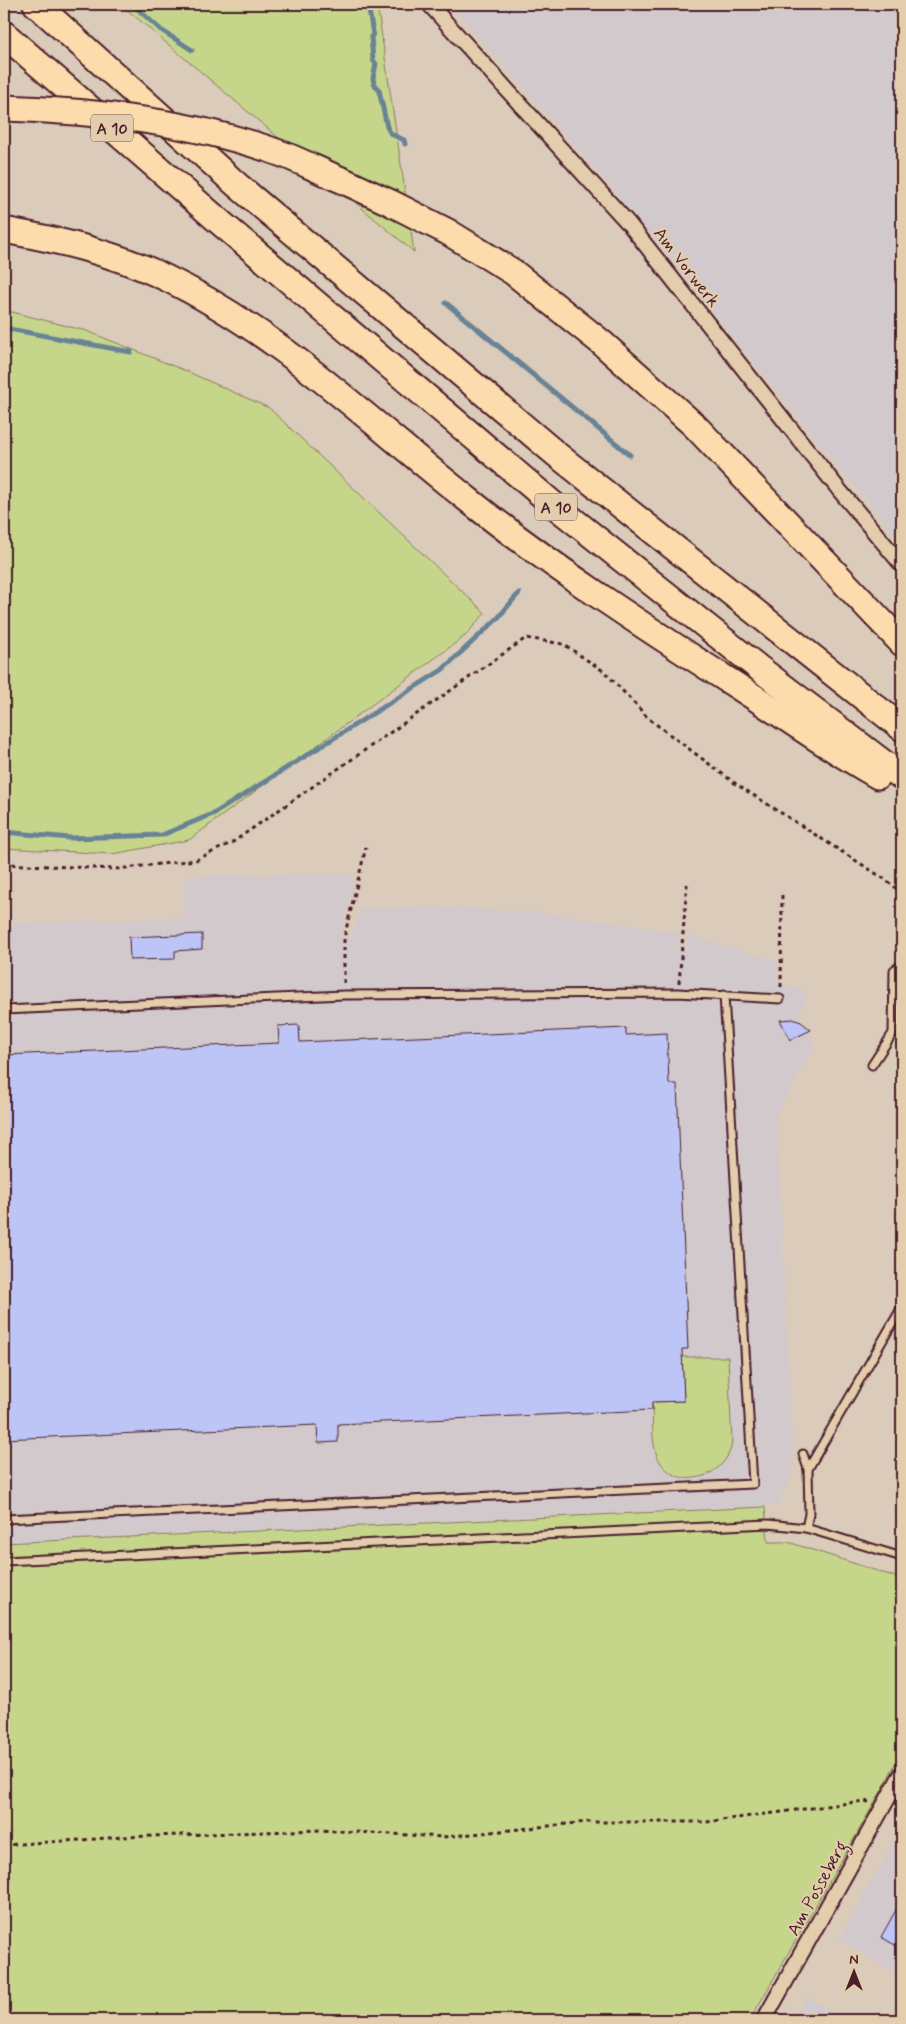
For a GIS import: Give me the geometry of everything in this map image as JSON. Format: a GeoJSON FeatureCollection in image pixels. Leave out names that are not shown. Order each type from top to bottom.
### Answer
{"type":"FeatureCollection","features":[{"type":"Feature","properties":{"kind":"highway","name":"A 10"},"geometry":{"type":"LineString","coordinates":[[36,4],[238,185],[556,454],[902,728]]}},
{"type":"Feature","properties":{"kind":"highway","name":"A 10"},"geometry":{"type":"LineString","coordinates":[[4,34],[221,223],[554,505],[760,669],[902,777]]}},
{"type":"Feature","properties":{"kind":"highway"},"geometry":{"type":"LineString","coordinates":[[4,108],[50,109],[109,115],[227,138],[284,155],[391,203],[448,232],[513,272],[602,343],[695,426],[902,643]]}},
{"type":"Feature","properties":{"kind":"highway"},"geometry":{"type":"LineString","coordinates":[[4,230],[98,253],[162,276],[216,304],[257,330],[336,389],[470,502],[569,576],[869,772],[902,790]]}},
{"type":"Feature","properties":{"kind":"street","name":"Am Vorwerk"},"geometry":{"type":"LineString","coordinates":[[429,4],[629,224],[822,469],[902,565]]}},
{"type":"Feature","properties":{"kind":"street","name":"Am Posseberg"},"geometry":{"type":"LineString","coordinates":[[764,2020],[902,1773]]}},
{"type":"Feature","properties":{"kind":"lane"},"geometry":{"type":"LineString","coordinates":[[872,1065],[893,1034],[894,970],[900,966],[902,967]]}},
{"type":"Feature","properties":{"kind":"lane"},"geometry":{"type":"LineString","coordinates":[[4,1010],[344,995],[678,993],[780,999]]}},
{"type":"Feature","properties":{"kind":"lane"},"geometry":{"type":"LineString","coordinates":[[4,1519],[753,1484],[724,995]]}},
{"type":"Feature","properties":{"kind":"lane"},"geometry":{"type":"LineString","coordinates":[[808,1469],[902,1307]]}},
{"type":"Feature","properties":{"kind":"lane"},"geometry":{"type":"LineString","coordinates":[[804,1454],[808,1469],[809,1514],[806,1528]]}},
{"type":"Feature","properties":{"kind":"lane"},"geometry":{"type":"LineString","coordinates":[[4,1561],[768,1524],[806,1528],[902,1557]]}},
{"type":"Feature","properties":{"kind":"path"},"geometry":{"type":"LineString","coordinates":[[4,864],[116,868],[196,860],[233,842],[526,638],[563,644],[605,672],[649,719],[736,784],[883,878],[902,893]]}},
{"type":"Feature","properties":{"kind":"path"},"geometry":{"type":"LineString","coordinates":[[344,995],[344,938],[366,847]]}},
{"type":"Feature","properties":{"kind":"path"},"geometry":{"type":"LineString","coordinates":[[678,993],[688,884]]}},
{"type":"Feature","properties":{"kind":"path"},"geometry":{"type":"LineString","coordinates":[[780,999],[782,896]]}},
{"type":"Feature","properties":{"kind":"path"},"geometry":{"type":"LineString","coordinates":[[4,1845],[124,1836],[320,1830],[444,1836],[587,1822],[706,1822],[864,1801],[884,1806]]}},
{"type":"Feature","properties":{"kind":"shaded area"},"geometry":{"type":"Polygon","coordinates":[[[450,4],[902,4],[902,544],[606,181],[450,4]]]}},
{"type":"Feature","properties":{"kind":"shaded area"},"geometry":{"type":"Polygon","coordinates":[[[355,874],[339,938],[352,937],[360,909],[434,907],[536,912],[679,932],[678,946],[687,947],[688,935],[777,961],[776,982],[808,992],[798,1020],[808,1028],[815,1046],[776,1115],[793,1458],[792,1478],[788,1480],[779,1505],[4,1543],[4,924],[184,918],[184,877],[355,874]]]}},
{"type":"Feature","properties":{"kind":"shaded area"},"geometry":{"type":"Polygon","coordinates":[[[902,1826],[902,1976],[839,1940],[902,1826]]]}},
{"type":"Feature","properties":{"kind":"shaded area"},"geometry":{"type":"Polygon","coordinates":[[[807,1997],[848,2020],[794,2020],[807,1997]]]}},
{"type":"Feature","properties":{"kind":"green space"},"geometry":{"type":"Polygon","coordinates":[[[121,4],[377,4],[414,252],[125,8],[121,4]]]}},
{"type":"Feature","properties":{"kind":"green space"},"geometry":{"type":"Polygon","coordinates":[[[4,310],[87,331],[186,371],[269,408],[485,613],[465,636],[189,840],[112,854],[4,848],[4,310]]]}},
{"type":"Feature","properties":{"kind":"green space"},"geometry":{"type":"Polygon","coordinates":[[[682,1357],[728,1357],[731,1448],[725,1460],[717,1469],[707,1475],[696,1478],[684,1478],[673,1474],[664,1467],[657,1456],[653,1437],[652,1402],[684,1401],[682,1357]]]}},
{"type":"Feature","properties":{"kind":"green space"},"geometry":{"type":"Polygon","coordinates":[[[765,1507],[768,1542],[788,1542],[902,1579],[902,1750],[883,1788],[750,2020],[4,2020],[4,1543],[765,1507]]]}},
{"type":"Feature","properties":{"kind":"building"},"geometry":{"type":"Polygon","coordinates":[[[202,934],[202,949],[175,951],[175,959],[130,960],[129,937],[202,934]]]}},
{"type":"Feature","properties":{"kind":"building"},"geometry":{"type":"Polygon","coordinates":[[[793,1019],[801,1022],[811,1030],[790,1040],[780,1020],[793,1019]]]}},
{"type":"Feature","properties":{"kind":"building"},"geometry":{"type":"Polygon","coordinates":[[[299,1025],[300,1042],[626,1028],[626,1035],[667,1033],[669,1084],[677,1084],[688,1349],[682,1349],[684,1401],[652,1402],[652,1410],[338,1424],[338,1442],[318,1443],[317,1425],[4,1439],[4,1055],[279,1043],[278,1026],[299,1025]]]}},
{"type":"Feature","properties":{"kind":"building"},"geometry":{"type":"Polygon","coordinates":[[[902,1899],[902,1949],[881,1937],[902,1899]]]}},
{"type":"Feature","properties":{"kind":"waterway"},"geometry":{"type":"LineString","coordinates":[[132,4],[161,30],[192,50]]}},
{"type":"Feature","properties":{"kind":"waterway"},"geometry":{"type":"LineString","coordinates":[[368,4],[373,34],[371,37],[373,60],[376,64],[373,78],[374,84],[379,90],[387,127],[391,134],[404,140],[405,144]]}},
{"type":"Feature","properties":{"kind":"waterway"},"geometry":{"type":"LineString","coordinates":[[446,303],[630,455]]}},
{"type":"Feature","properties":{"kind":"waterway"},"geometry":{"type":"LineString","coordinates":[[4,328],[131,352]]}},
{"type":"Feature","properties":{"kind":"waterway"},"geometry":{"type":"LineString","coordinates":[[4,832],[70,838],[162,835],[215,813],[442,670],[497,619],[519,593]]}}]}
